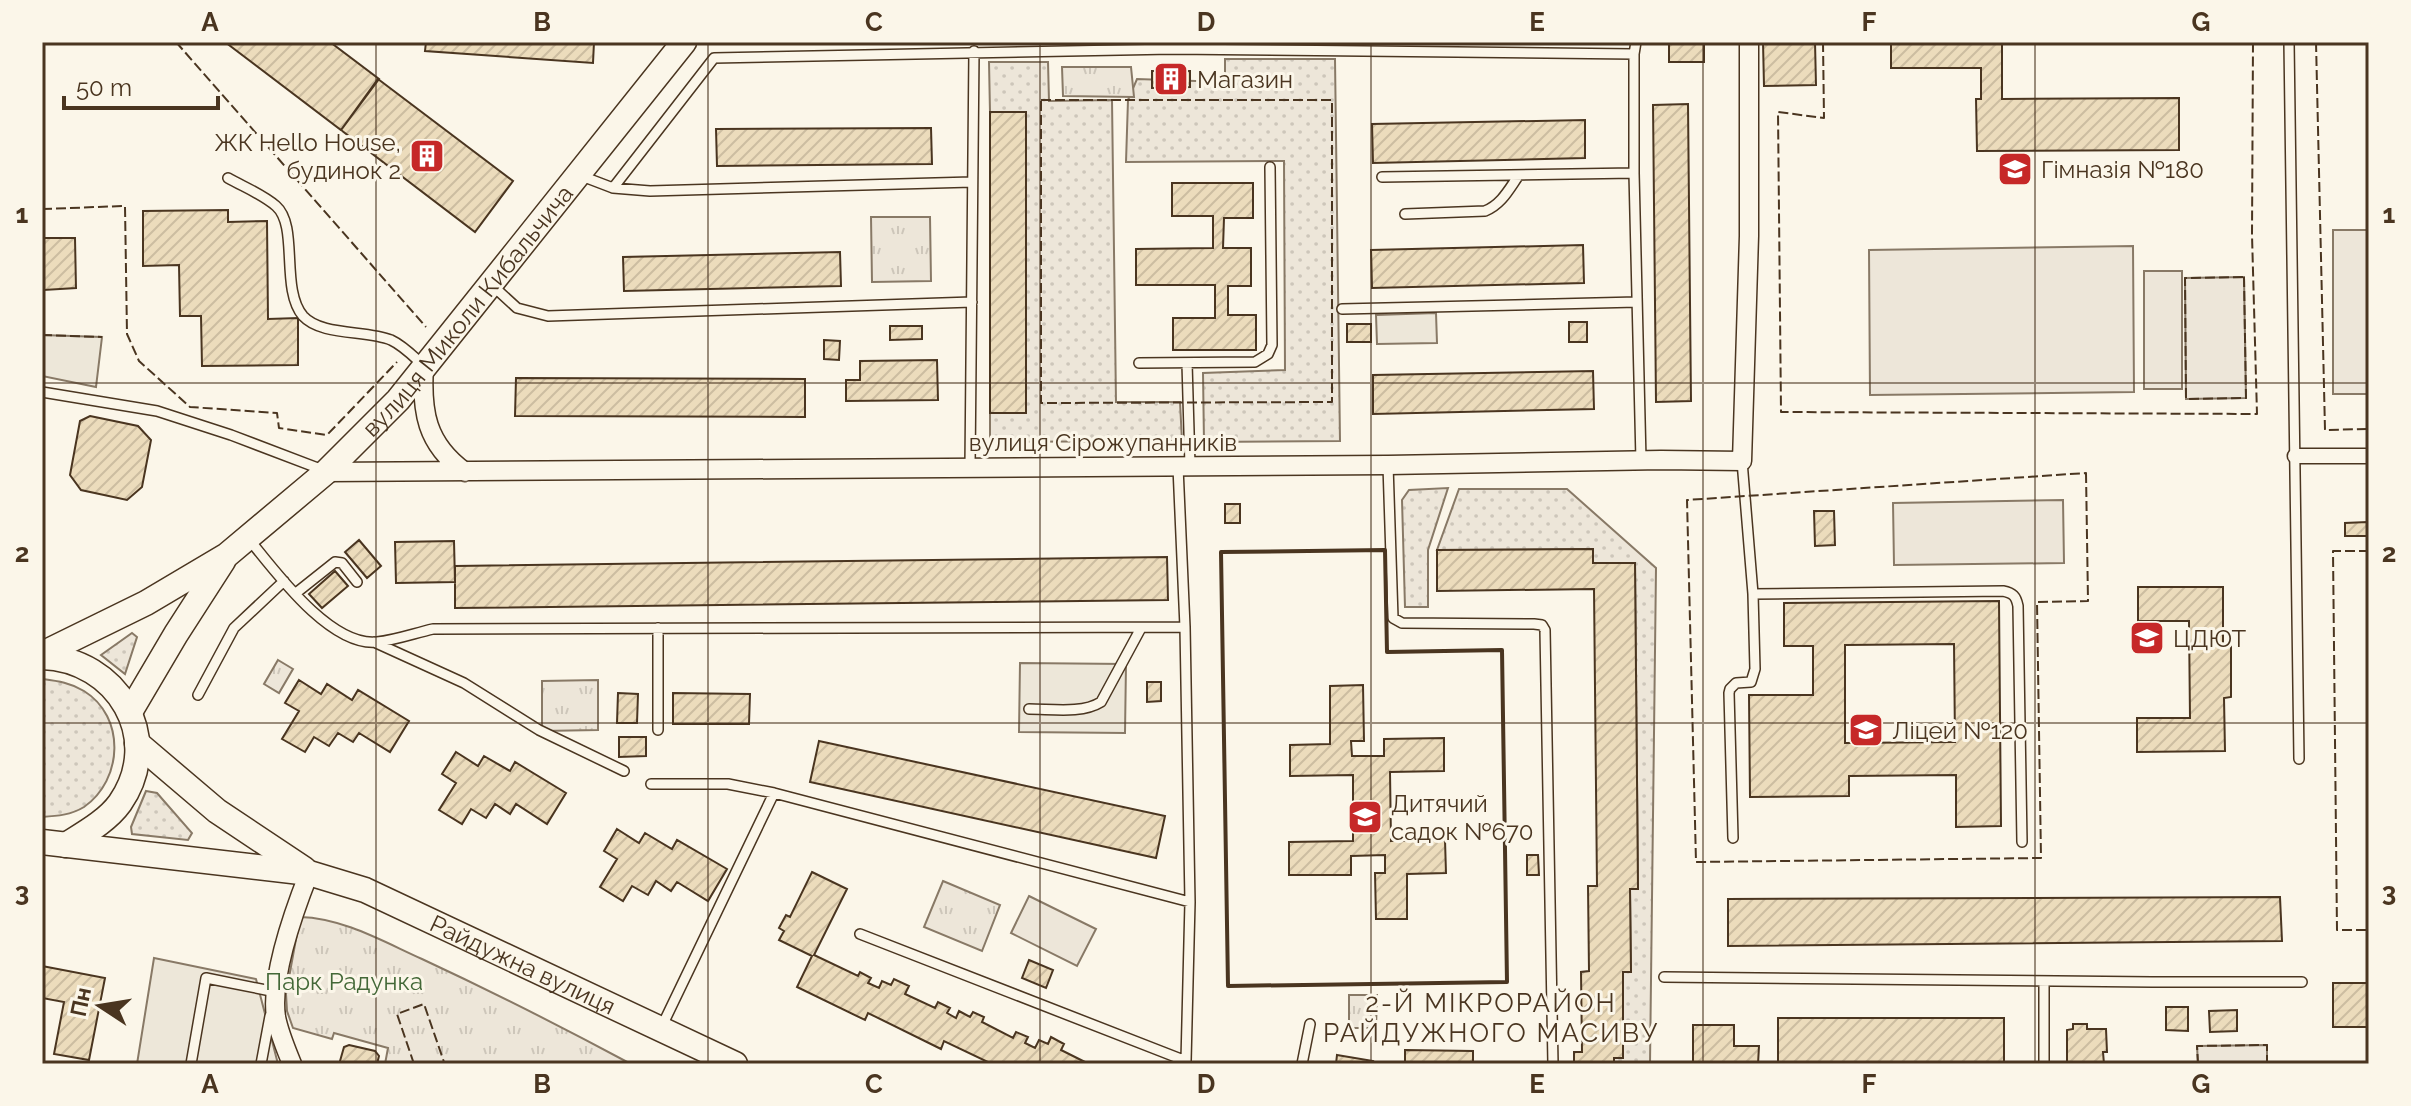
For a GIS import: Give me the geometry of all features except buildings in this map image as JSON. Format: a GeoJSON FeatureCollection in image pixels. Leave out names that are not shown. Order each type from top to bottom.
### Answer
{"type":"FeatureCollection","features":[{"type":"Feature","properties":{"kind":"street","name":"вулиця Миколи Кибальчича"},"geometry":{"type":"LineString","coordinates":[[42,655],[146,603],[227,555],[326,472],[398,400],[684,42]]}},
{"type":"Feature","properties":{"kind":"street"},"geometry":{"type":"LineString","coordinates":[[1742,461],[1749,236],[1749,42]]}},
{"type":"Feature","properties":{"kind":"street"},"geometry":{"type":"LineString","coordinates":[[424,366],[423,404],[426,420],[439,447],[450,461],[465,472]]}},
{"type":"Feature","properties":{"kind":"street"},"geometry":{"type":"LineString","coordinates":[[2295,456],[2369,456]]}},
{"type":"Feature","properties":{"kind":"street","name":"вулиця Сірожупанників"},"geometry":{"type":"LineString","coordinates":[[326,472],[1742,461]]}},
{"type":"Feature","properties":{"kind":"street","name":"вулиця Миколи Кибальчича"},"geometry":{"type":"LineString","coordinates":[[130,712],[227,555]]}},
{"type":"Feature","properties":{"kind":"street"},"geometry":{"type":"LineString","coordinates":[[42,655],[82,664],[102,676],[118,692],[130,712],[137,743],[134,774],[120,803],[97,826],[54,843]]}},
{"type":"Feature","properties":{"kind":"street","name":"Райдужна вулиця"},"geometry":{"type":"LineString","coordinates":[[137,743],[217,811],[309,873]]}},
{"type":"Feature","properties":{"kind":"street","name":"Райдужна вулиця"},"geometry":{"type":"LineString","coordinates":[[54,843],[309,873],[365,890],[735,1064]]}},
{"type":"Feature","properties":{"kind":"street"},"geometry":{"type":"LineString","coordinates":[[292,1064],[276,1017],[276,992],[292,917],[309,873]]}},
{"type":"Feature","properties":{"kind":"lane"},"geometry":{"type":"LineString","coordinates":[[1636,42],[1634,173],[1641,460]]}},
{"type":"Feature","properties":{"kind":"lane"},"geometry":{"type":"LineString","coordinates":[[2289,42],[2299,759]]}},
{"type":"Feature","properties":{"kind":"lane"},"geometry":{"type":"LineString","coordinates":[[613,188],[714,58],[1172,45],[1634,54]]}},
{"type":"Feature","properties":{"kind":"lane"},"geometry":{"type":"LineString","coordinates":[[970,467],[974,51]]}},
{"type":"Feature","properties":{"kind":"lane"},"geometry":{"type":"LineString","coordinates":[[1139,363],[1255,362],[1268,354],[1272,345],[1270,167]]}},
{"type":"Feature","properties":{"kind":"lane"},"geometry":{"type":"LineString","coordinates":[[1382,177],[1634,173]]}},
{"type":"Feature","properties":{"kind":"lane"},"geometry":{"type":"LineString","coordinates":[[579,175],[613,188],[650,191],[972,182]]}},
{"type":"Feature","properties":{"kind":"lane"},"geometry":{"type":"LineString","coordinates":[[1405,214],[1485,211],[1502,199],[1519,175]]}},
{"type":"Feature","properties":{"kind":"lane"},"geometry":{"type":"LineString","coordinates":[[228,178],[279,207],[286,222],[294,299],[301,314],[320,326],[388,339],[401,345],[424,366]]}},
{"type":"Feature","properties":{"kind":"lane"},"geometry":{"type":"LineString","coordinates":[[490,284],[517,308],[548,316],[972,302]]}},
{"type":"Feature","properties":{"kind":"lane"},"geometry":{"type":"LineString","coordinates":[[1342,309],[1637,302]]}},
{"type":"Feature","properties":{"kind":"lane"},"geometry":{"type":"LineString","coordinates":[[860,934],[1190,1062],[1184,466],[1187,363]]}},
{"type":"Feature","properties":{"kind":"lane"},"geometry":{"type":"LineString","coordinates":[[42,392],[157,411],[231,435],[326,472]]}},
{"type":"Feature","properties":{"kind":"lane"},"geometry":{"type":"LineString","coordinates":[[1733,838],[1729,693],[1733,685],[1751,682],[1754,677],[1753,594],[1742,461]]}},
{"type":"Feature","properties":{"kind":"lane"},"geometry":{"type":"LineString","coordinates":[[1388,465],[1393,618],[1402,623],[1534,624],[1542,625],[1545,630],[1553,1064]]}},
{"type":"Feature","properties":{"kind":"lane"},"geometry":{"type":"LineString","coordinates":[[248,538],[322,621],[347,635],[374,642],[464,683],[539,730],[624,771]]}},
{"type":"Feature","properties":{"kind":"lane"},"geometry":{"type":"LineString","coordinates":[[296,593],[335,562],[342,563],[357,582]]}},
{"type":"Feature","properties":{"kind":"lane"},"geometry":{"type":"LineString","coordinates":[[198,695],[234,628],[284,581]]}},
{"type":"Feature","properties":{"kind":"lane"},"geometry":{"type":"LineString","coordinates":[[1753,594],[2003,591],[2017,598],[2022,842]]}},
{"type":"Feature","properties":{"kind":"lane"},"geometry":{"type":"LineString","coordinates":[[374,642],[433,629],[1185,627]]}},
{"type":"Feature","properties":{"kind":"lane"},"geometry":{"type":"LineString","coordinates":[[658,628],[658,730]]}},
{"type":"Feature","properties":{"kind":"lane"},"geometry":{"type":"LineString","coordinates":[[1029,709],[1082,708],[1101,702],[1141,628]]}},
{"type":"Feature","properties":{"kind":"lane"},"geometry":{"type":"LineString","coordinates":[[651,784],[728,784],[774,793],[1190,902]]}},
{"type":"Feature","properties":{"kind":"lane"},"geometry":{"type":"LineString","coordinates":[[660,1029],[774,793]]}},
{"type":"Feature","properties":{"kind":"lane"},"geometry":{"type":"LineString","coordinates":[[1664,977],[2302,982]]}},
{"type":"Feature","properties":{"kind":"lane"},"geometry":{"type":"LineString","coordinates":[[191,1064],[206,978],[276,992],[261,1064]]}},
{"type":"Feature","properties":{"kind":"lane"},"geometry":{"type":"LineString","coordinates":[[2044,981],[2044,1064]]}},
{"type":"Feature","properties":{"kind":"lane"},"geometry":{"type":"LineString","coordinates":[[1302,1064],[1310,1024]]}},
{"type":"Feature","properties":{"kind":"green space"},"geometry":{"type":"Polygon","coordinates":[[[1225,59],[1335,59],[1340,441],[1204,442],[1203,373],[1285,370],[1284,161],[1126,162],[1128,100],[1137,79],[1225,82],[1225,59]]]}},
{"type":"Feature","properties":{"kind":"green space"},"geometry":{"type":"Polygon","coordinates":[[[989,62],[1048,62],[1049,101],[1112,100],[1116,402],[1180,402],[1182,441],[990,442],[990,413],[1026,412],[1026,112],[990,112],[989,62]]]}},
{"type":"Feature","properties":{"kind":"green space"},"geometry":{"type":"Polygon","coordinates":[[[1062,67],[1131,67],[1134,97],[1063,96],[1062,67]]]}},
{"type":"Feature","properties":{"kind":"green space"},"geometry":{"type":"Polygon","coordinates":[[[871,217],[930,217],[931,281],[872,282],[871,217]]]}},
{"type":"Feature","properties":{"kind":"green space"},"geometry":{"type":"Polygon","coordinates":[[[2333,230],[2369,230],[2369,394],[2333,394],[2333,230]]]}},
{"type":"Feature","properties":{"kind":"green space"},"geometry":{"type":"Polygon","coordinates":[[[2133,246],[2134,392],[1870,395],[1869,250],[2133,246]]]}},
{"type":"Feature","properties":{"kind":"green space"},"geometry":{"type":"Polygon","coordinates":[[[2144,271],[2182,271],[2182,389],[2144,389],[2144,271]]]}},
{"type":"Feature","properties":{"kind":"green space"},"geometry":{"type":"Polygon","coordinates":[[[2244,277],[2246,398],[2186,399],[2185,278],[2244,277]]]}},
{"type":"Feature","properties":{"kind":"green space"},"geometry":{"type":"Polygon","coordinates":[[[1448,488],[1428,550],[1428,607],[1405,607],[1402,500],[1409,490],[1448,488]]]}},
{"type":"Feature","properties":{"kind":"green space"},"geometry":{"type":"Polygon","coordinates":[[[1459,489],[1567,489],[1656,568],[1650,1064],[1614,1064],[1614,1058],[1623,1058],[1623,972],[1631,971],[1630,889],[1638,888],[1635,563],[1593,563],[1592,549],[1437,550],[1459,489]]]}},
{"type":"Feature","properties":{"kind":"green space"},"geometry":{"type":"Polygon","coordinates":[[[2063,500],[2064,563],[1894,565],[1893,503],[2063,500]]]}},
{"type":"Feature","properties":{"kind":"green space"},"geometry":{"type":"Polygon","coordinates":[[[132,633],[137,637],[125,674],[101,655],[132,633]]]}},
{"type":"Feature","properties":{"kind":"green space"},"geometry":{"type":"Polygon","coordinates":[[[278,660],[293,669],[279,693],[264,684],[278,660]]]}},
{"type":"Feature","properties":{"kind":"green space"},"geometry":{"type":"Polygon","coordinates":[[[43,679],[74,686],[98,702],[113,732],[114,749],[112,765],[97,795],[74,812],[42,817],[43,679]]]}},
{"type":"Feature","properties":{"kind":"green space"},"geometry":{"type":"Polygon","coordinates":[[[598,680],[598,730],[542,731],[542,681],[598,680]]]}},
{"type":"Feature","properties":{"kind":"green space"},"geometry":{"type":"Polygon","coordinates":[[[146,791],[157,793],[192,833],[188,840],[132,834],[131,827],[146,791]]]}},
{"type":"Feature","properties":{"kind":"green space"},"geometry":{"type":"Polygon","coordinates":[[[943,881],[1000,905],[982,951],[924,927],[943,881]]]}},
{"type":"Feature","properties":{"kind":"green space"},"geometry":{"type":"Polygon","coordinates":[[[1029,896],[1096,929],[1077,966],[1011,933],[1029,896]]]}},
{"type":"Feature","properties":{"kind":"green space","name":"Парк Радунка"},"geometry":{"type":"Polygon","coordinates":[[[300,917],[347,926],[378,939],[501,997],[631,1064],[385,1064],[388,1048],[334,1033],[332,1039],[293,1028],[287,1011],[286,994],[300,917]]]}},
{"type":"Feature","properties":{"kind":"green space"},"geometry":{"type":"Polygon","coordinates":[[[1349,995],[1377,995],[1376,1028],[1349,1028],[1349,995]]]}},
{"type":"Feature","properties":{"kind":"green space"},"geometry":{"type":"Polygon","coordinates":[[[2267,1045],[2267,1064],[2198,1064],[2197,1046],[2267,1045]]]}},
{"type":"Feature","properties":{"kind":"shaded area"},"geometry":{"type":"Polygon","coordinates":[[[1436,313],[1437,343],[1377,344],[1376,315],[1436,313]]]}},
{"type":"Feature","properties":{"kind":"shaded area"},"geometry":{"type":"Polygon","coordinates":[[[42,335],[102,337],[96,387],[42,376],[42,335]]]}},
{"type":"Feature","properties":{"kind":"shaded area"},"geometry":{"type":"Polygon","coordinates":[[[1020,663],[1126,664],[1125,733],[1019,732],[1020,663]]]}},
{"type":"Feature","properties":{"kind":"shaded area"},"geometry":{"type":"Polygon","coordinates":[[[154,958],[256,979],[278,1064],[137,1064],[154,958]]]}},
{"type":"Feature","properties":{"kind":"fence"},"geometry":{"type":"LineString","coordinates":[[176,42],[426,327]]}},
{"type":"Feature","properties":{"kind":"fence"},"geometry":{"type":"LineString","coordinates":[[1823,42],[1824,118],[1778,112],[1781,412],[2257,414],[2252,235],[2253,42]]}},
{"type":"Feature","properties":{"kind":"fence"},"geometry":{"type":"LineString","coordinates":[[2316,42],[2325,430],[2369,429]]}},
{"type":"Feature","properties":{"kind":"fence"},"geometry":{"type":"LineString","coordinates":[[1041,100],[1332,100],[1332,402],[1041,403],[1041,100]]}},
{"type":"Feature","properties":{"kind":"fence"},"geometry":{"type":"LineString","coordinates":[[42,209],[125,206],[127,334],[139,361],[190,407],[277,413],[279,428],[327,435],[397,362]]}},
{"type":"Feature","properties":{"kind":"fence"},"geometry":{"type":"LineString","coordinates":[[2244,277],[2246,398],[2186,399],[2185,278],[2244,277]]}},
{"type":"Feature","properties":{"kind":"fence"},"geometry":{"type":"LineString","coordinates":[[42,335],[102,337]]}},
{"type":"Feature","properties":{"kind":"fence"},"geometry":{"type":"LineString","coordinates":[[2086,473],[2088,601],[2037,602],[2041,858],[1696,862],[1687,500],[2086,473]]}},
{"type":"Feature","properties":{"kind":"fence"},"geometry":{"type":"LineString","coordinates":[[1385,550],[1387,652],[1502,650],[1507,982],[1228,986],[1221,552],[1385,550]]}},
{"type":"Feature","properties":{"kind":"fence"},"geometry":{"type":"LineString","coordinates":[[2369,551],[2333,551],[2337,930],[2369,930]]}},
{"type":"Feature","properties":{"kind":"fence"},"geometry":{"type":"LineString","coordinates":[[414,1064],[397,1014],[424,1004],[444,1062],[436,1064]]}},
{"type":"Feature","properties":{"kind":"fence"},"geometry":{"type":"LineString","coordinates":[[2198,1064],[2197,1046],[2267,1045],[2267,1064]]}},
{"type":"Feature","properties":{"kind":"wall"},"geometry":{"type":"LineString","coordinates":[[1385,550],[1387,652],[1502,650],[1507,982],[1228,986],[1221,552],[1385,550]]}},
{"type":"Feature","properties":{"kind":"place","name":"Магазин"},"geometry":{"type":"Point","coordinates":[1171,79]}},
{"type":"Feature","properties":{"kind":"place","name":"ЖК Hello House, будинок 2"},"geometry":{"type":"Point","coordinates":[427,156]}},
{"type":"Feature","properties":{"kind":"place","name":"Гімназія №180"},"geometry":{"type":"Point","coordinates":[2015,169]}},
{"type":"Feature","properties":{"kind":"place","name":"ЦДЮТ"},"geometry":{"type":"Point","coordinates":[2147,638]}},
{"type":"Feature","properties":{"kind":"place","name":"Ліцей №120"},"geometry":{"type":"Point","coordinates":[1866,730]}},
{"type":"Feature","properties":{"kind":"place","name":"Дитячий садок №670"},"geometry":{"type":"Point","coordinates":[1365,817]}},
{"type":"Feature","properties":{"kind":"district","name":"2-Й МІКРОРАЙОН РАЙДУЖНОГО МАСИВУ"},"geometry":{"type":"Point","coordinates":[1491,1018]}}]}
